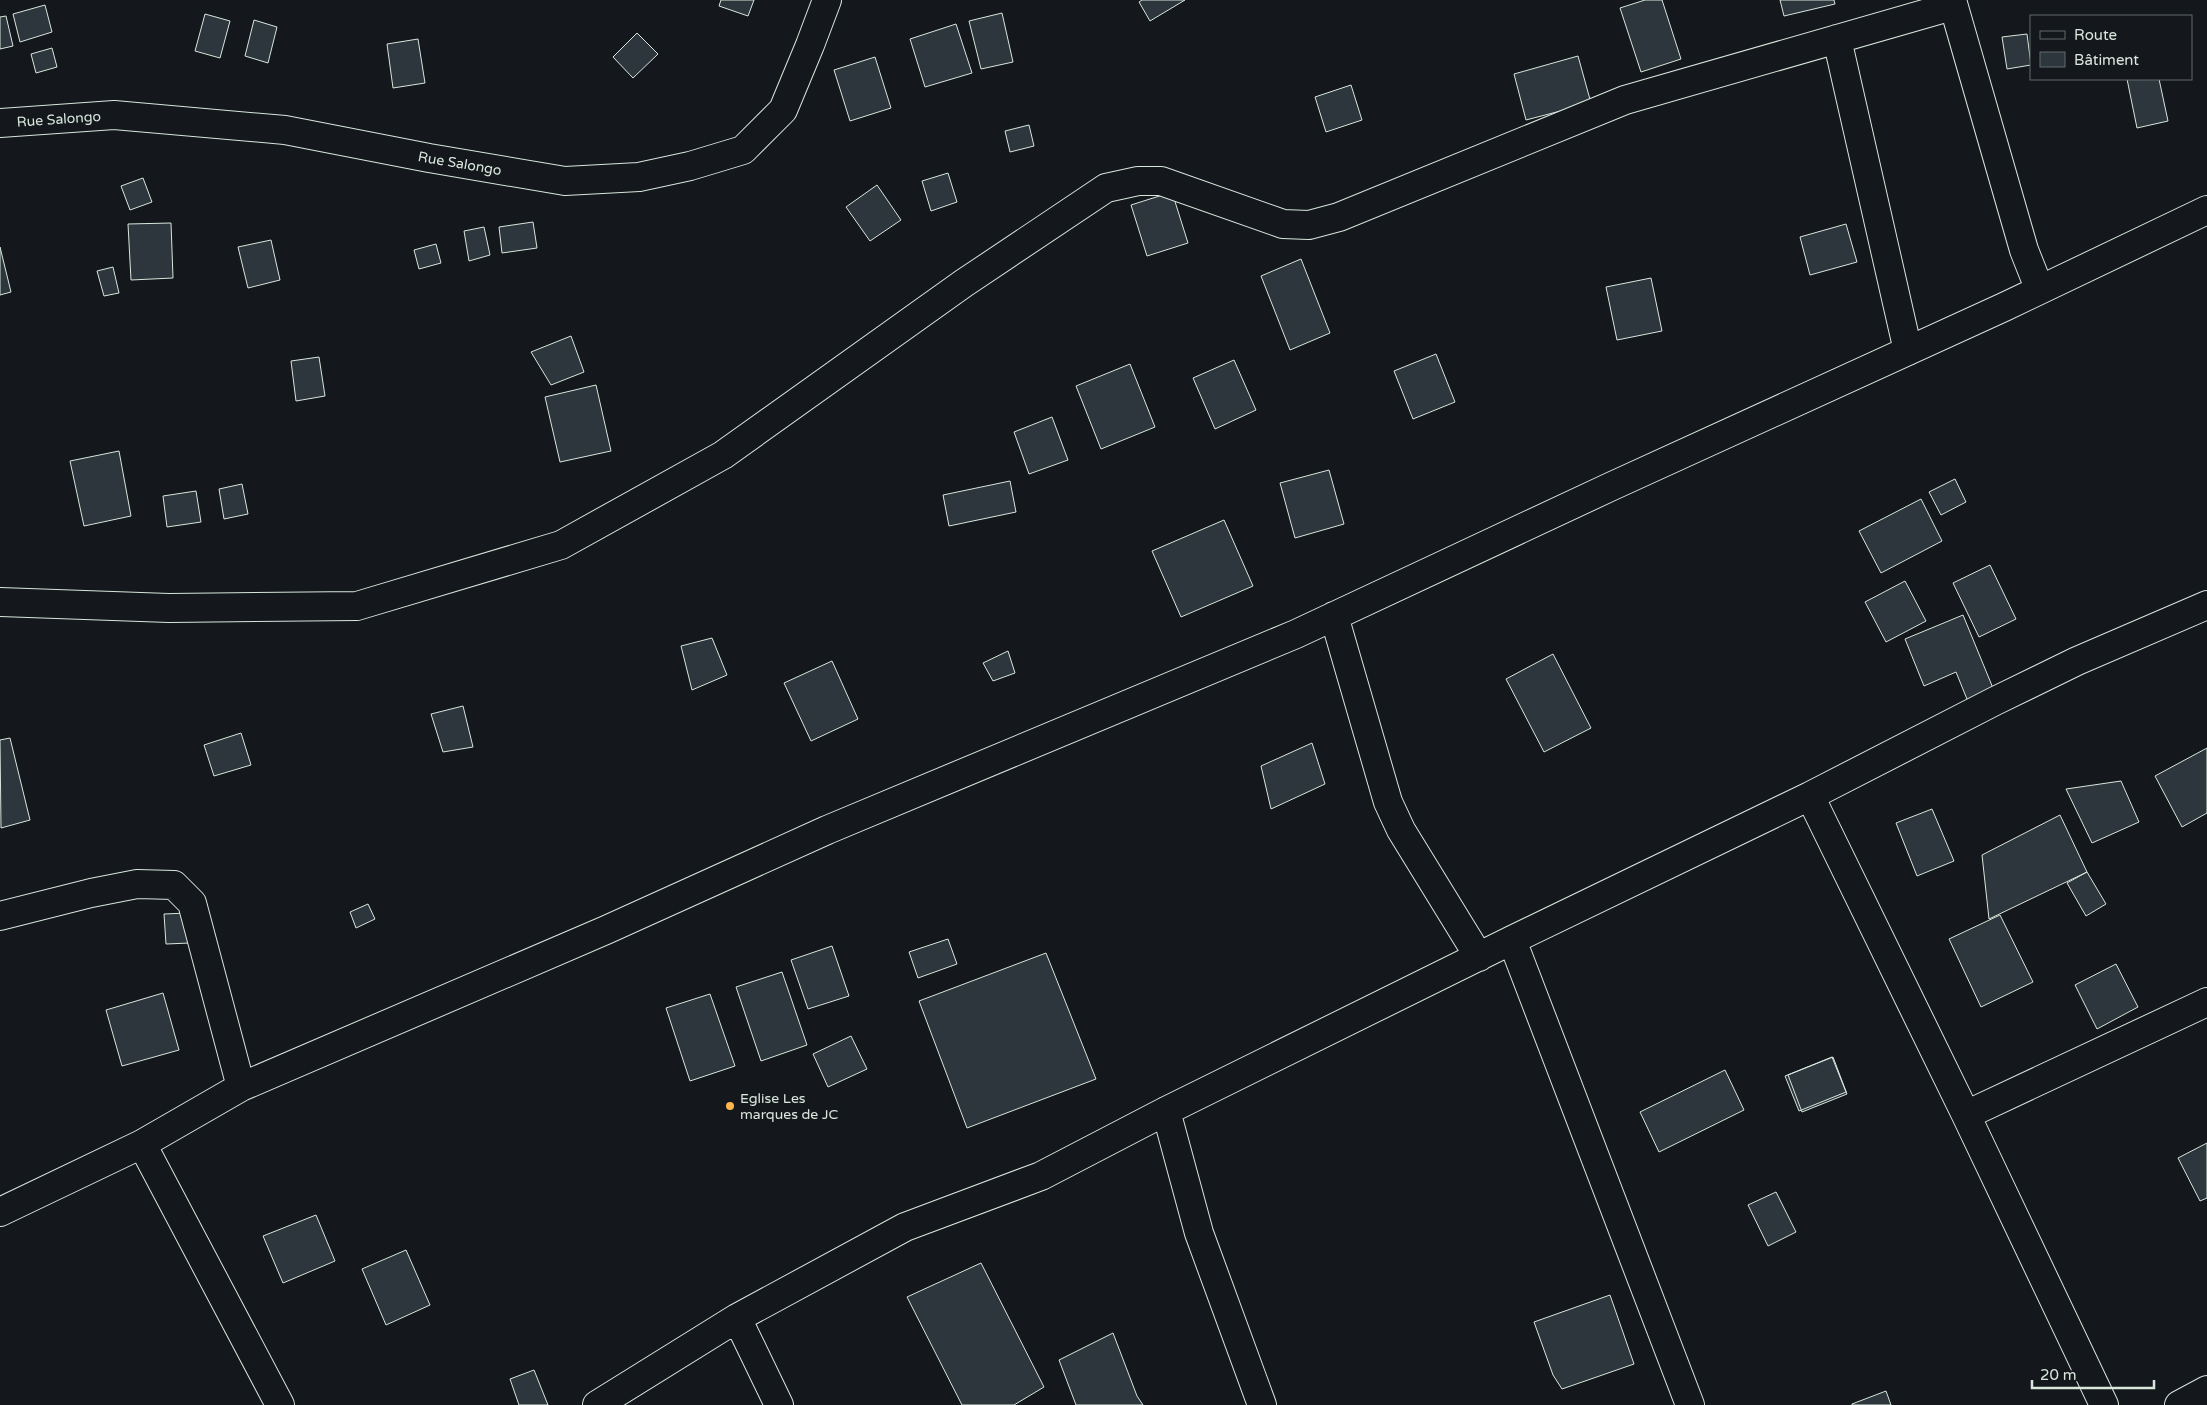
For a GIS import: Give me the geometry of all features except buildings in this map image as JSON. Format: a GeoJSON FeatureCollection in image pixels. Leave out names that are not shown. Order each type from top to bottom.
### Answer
{"type":"FeatureCollection","features":[{"type":"Feature","properties":{"kind":"street","name":"Rue Salongo"},"geometry":{"type":"LineString","coordinates":[[0,123],[123,116],[285,130],[429,158],[565,181],[639,177],[690,166],[743,150],[782,110],[827,0]]}},
{"type":"Feature","properties":{"kind":"street"},"geometry":{"type":"LineString","coordinates":[[0,602],[169,608],[356,606],[552,548],[561,545],[723,455],[964,283],[1106,188],[1138,181],[1161,181],[1283,224],[1309,225],[1339,217],[1625,100],[1837,39],[1952,3],[2024,250],[2039,288]]}},
{"type":"Feature","properties":{"kind":"street"},"geometry":{"type":"LineString","coordinates":[[1837,39],[1908,352]]}},
{"type":"Feature","properties":{"kind":"street"},"geometry":{"type":"LineString","coordinates":[[0,1212],[142,1144],[241,1087],[606,930],[827,830],[1296,634],[1908,352],[2039,288],[2207,210]]}},
{"type":"Feature","properties":{"kind":"street"},"geometry":{"type":"LineString","coordinates":[[597,1405],[737,1318],[905,1227],[1042,1176],[1166,1111],[1512,940],[1810,796],[2077,661],[2207,604]]}},
{"type":"Feature","properties":{"kind":"street"},"geometry":{"type":"LineString","coordinates":[[1334,616],[1388,802],[1401,830],[1479,957]]}},
{"type":"Feature","properties":{"kind":"street"},"geometry":{"type":"LineString","coordinates":[[1810,796],[1966,1115],[2104,1405]]}},
{"type":"Feature","properties":{"kind":"street"},"geometry":{"type":"LineString","coordinates":[[0,916],[90,893],[137,884],[174,885],[192,903],[241,1087]]}},
{"type":"Feature","properties":{"kind":"street"},"geometry":{"type":"LineString","coordinates":[[1512,940],[1690,1405]]}},
{"type":"Feature","properties":{"kind":"street"},"geometry":{"type":"LineString","coordinates":[[1966,1115],[2207,1002]]}},
{"type":"Feature","properties":{"kind":"street"},"geometry":{"type":"LineString","coordinates":[[1166,1111],[1200,1233],[1262,1405]]}},
{"type":"Feature","properties":{"kind":"street"},"geometry":{"type":"LineString","coordinates":[[142,1144],[280,1405]]}},
{"type":"Feature","properties":{"kind":"street"},"geometry":{"type":"LineString","coordinates":[[737,1318],[779,1405]]}},
{"type":"Feature","properties":{"kind":"street"},"geometry":{"type":"LineString","coordinates":[[2179,1405],[2207,1390]]}},
{"type":"Feature","properties":{"kind":"place","name":"Eglise Les marques de JC"},"geometry":{"type":"Point","coordinates":[730,1106]}}]}
